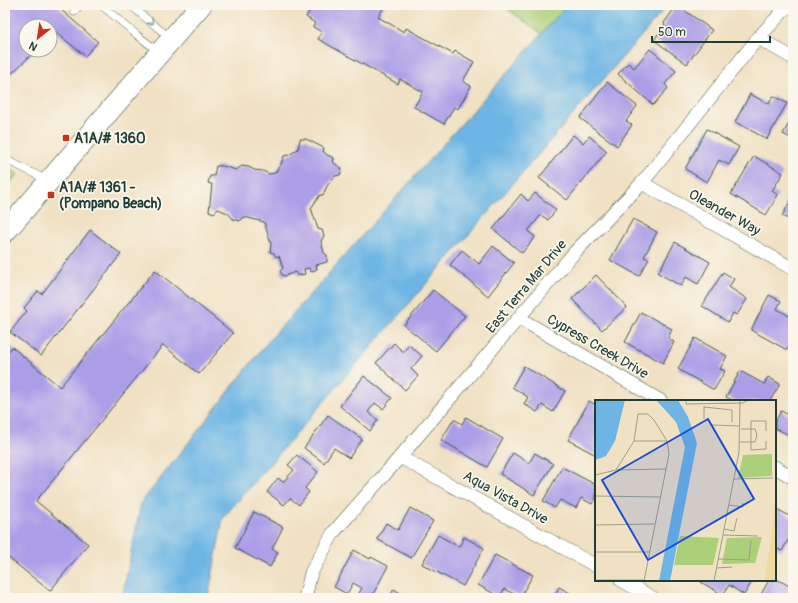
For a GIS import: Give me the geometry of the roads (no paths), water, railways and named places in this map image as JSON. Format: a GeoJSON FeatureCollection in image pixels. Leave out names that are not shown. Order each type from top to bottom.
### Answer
{"type":"FeatureCollection","features":[{"type":"Feature","properties":{"kind":"main road"},"geometry":{"type":"LineString","coordinates":[[5,232],[202,5]]}},
{"type":"Feature","properties":{"kind":"street","name":"East Terra Mar Drive"},"geometry":{"type":"LineString","coordinates":[[305,598],[311,573],[333,533],[400,457],[574,253],[642,183],[758,38],[789,5]]}},
{"type":"Feature","properties":{"kind":"street"},"geometry":{"type":"LineString","coordinates":[[758,38],[793,58]]}},
{"type":"Feature","properties":{"kind":"street","name":"Oleander Way"},"geometry":{"type":"LineString","coordinates":[[642,183],[793,269]]}},
{"type":"Feature","properties":{"kind":"street","name":"Cypress Creek Drive"},"geometry":{"type":"LineString","coordinates":[[519,318],[659,400]]}},
{"type":"Feature","properties":{"kind":"street","name":"Aqua Vista Drive"},"geometry":{"type":"LineString","coordinates":[[400,457],[595,565]]}},
{"type":"Feature","properties":{"kind":"street"},"geometry":{"type":"LineString","coordinates":[[776,468],[793,478]]}},
{"type":"Feature","properties":{"kind":"street"},"geometry":{"type":"LineString","coordinates":[[623,581],[653,598]]}},
{"type":"Feature","properties":{"kind":"lane"},"geometry":{"type":"LineString","coordinates":[[74,12],[80,5]]}},
{"type":"Feature","properties":{"kind":"lane"},"geometry":{"type":"LineString","coordinates":[[101,5],[137,35],[166,46]]}},
{"type":"Feature","properties":{"kind":"lane"},"geometry":{"type":"LineString","coordinates":[[130,5],[166,46]]}},
{"type":"Feature","properties":{"kind":"lane"},"geometry":{"type":"LineString","coordinates":[[5,159],[48,181]]}},
{"type":"Feature","properties":{"kind":"water"},"geometry":{"type":"Polygon","coordinates":[[[567,5],[668,5],[223,518],[208,598],[122,598],[141,503],[266,344],[567,5]]]}},
{"type":"Feature","properties":{"kind":"place","name":"A1A/# 1360"},"geometry":{"type":"Point","coordinates":[66,138]}},
{"type":"Feature","properties":{"kind":"place","name":"A1A/# 1361 - (Pompano Beach)"},"geometry":{"type":"Point","coordinates":[51,195]}}]}
